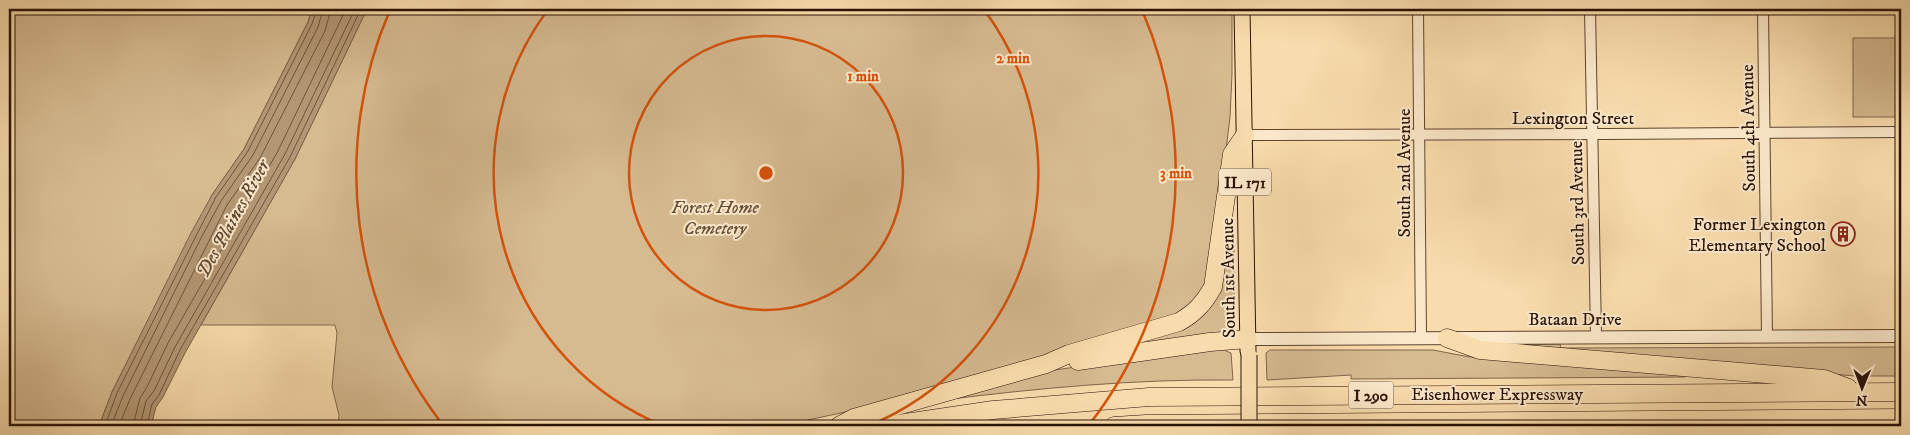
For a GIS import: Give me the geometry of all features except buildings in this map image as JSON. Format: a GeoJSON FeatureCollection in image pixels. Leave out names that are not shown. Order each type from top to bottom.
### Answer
{"type":"FeatureCollection","features":[{"type":"Feature","properties":{"kind":"highway"},"geometry":{"type":"LineString","coordinates":[[839,426],[854,418],[1046,364],[1069,354],[1179,322],[1191,315],[1205,300],[1213,287],[1217,270],[1232,154],[1245,135]]}},
{"type":"Feature","properties":{"kind":"highway"},"geometry":{"type":"LineString","coordinates":[[1446,338],[1480,350],[1824,379],[1858,392]]}},
{"type":"Feature","properties":{"kind":"highway"},"geometry":{"type":"LineString","coordinates":[[1046,364],[1210,342],[1248,347]]}},
{"type":"Feature","properties":{"kind":"highway","name":"Eisenhower Expressway"},"geometry":{"type":"LineString","coordinates":[[885,426],[993,410],[1149,397],[1901,392]]}},
{"type":"Feature","properties":{"kind":"highway"},"geometry":{"type":"LineString","coordinates":[[1788,426],[1811,418]]}},
{"type":"Feature","properties":{"kind":"highway","name":"Eisenhower Expressway"},"geometry":{"type":"LineString","coordinates":[[1114,426],[1901,418]]}},
{"type":"Feature","properties":{"kind":"main road","name":"South 1st Avenue"},"geometry":{"type":"LineString","coordinates":[[1242,9],[1250,426]]}},
{"type":"Feature","properties":{"kind":"street","name":"South 2nd Avenue"},"geometry":{"type":"LineString","coordinates":[[1418,9],[1421,338]]}},
{"type":"Feature","properties":{"kind":"street","name":"South 3rd Avenue"},"geometry":{"type":"LineString","coordinates":[[1590,9],[1596,336]]}},
{"type":"Feature","properties":{"kind":"street","name":"South 4th Avenue"},"geometry":{"type":"LineString","coordinates":[[1763,9],[1767,337]]}},
{"type":"Feature","properties":{"kind":"street","name":"Lexington Street"},"geometry":{"type":"LineString","coordinates":[[1245,135],[1901,132]]}},
{"type":"Feature","properties":{"kind":"street","name":"Bataan Drive"},"geometry":{"type":"LineString","coordinates":[[1248,347],[1421,338],[1901,336]]}},
{"type":"Feature","properties":{"kind":"green space"},"geometry":{"type":"Polygon","coordinates":[[[9,9],[312,9],[308,22],[244,149],[212,195],[112,392],[99,426],[9,426],[9,9]]]}},
{"type":"Feature","properties":{"kind":"green space","name":"Forest Home Cemetery"},"geometry":{"type":"Polygon","coordinates":[[[367,9],[1232,9],[1230,117],[1212,265],[1201,297],[1172,318],[878,405],[780,426],[338,426],[339,415],[332,387],[337,333],[335,325],[201,325],[295,159],[367,9]]]}},
{"type":"Feature","properties":{"kind":"green space"},"geometry":{"type":"Polygon","coordinates":[[[1853,38],[1901,38],[1901,117],[1853,117],[1853,38]]]}},
{"type":"Feature","properties":{"kind":"green space"},"geometry":{"type":"Polygon","coordinates":[[[1229,226],[1232,226],[1234,243],[1234,327],[1232,331],[1101,354],[1188,323],[1229,226]]]}},
{"type":"Feature","properties":{"kind":"green space"},"geometry":{"type":"Polygon","coordinates":[[[1560,344],[1561,348],[1901,347],[1901,376],[1855,376],[1498,345],[1560,344]]]}},
{"type":"Feature","properties":{"kind":"green space"},"geometry":{"type":"Polygon","coordinates":[[[1212,348],[1225,348],[1226,351],[1231,353],[1233,380],[1160,381],[1088,385],[943,400],[1040,372],[1212,348]]]}},
{"type":"Feature","properties":{"kind":"green space"},"geometry":{"type":"Polygon","coordinates":[[[1270,350],[1433,350],[1470,357],[1491,357],[1685,373],[1685,377],[1351,379],[1351,375],[1267,380],[1266,353],[1270,350]]]}},
{"type":"Feature","properties":{"kind":"water","name":"Des Plaines River"},"geometry":{"type":"Polygon","coordinates":[[[312,9],[367,9],[295,159],[185,353],[156,407],[151,426],[99,426],[112,392],[191,233],[212,195],[244,149],[308,22],[312,9]]]}},
{"type":"Feature","properties":{"kind":"place","name":"Former Lexington Elementary School"},"geometry":{"type":"Point","coordinates":[1843,234]}}]}
